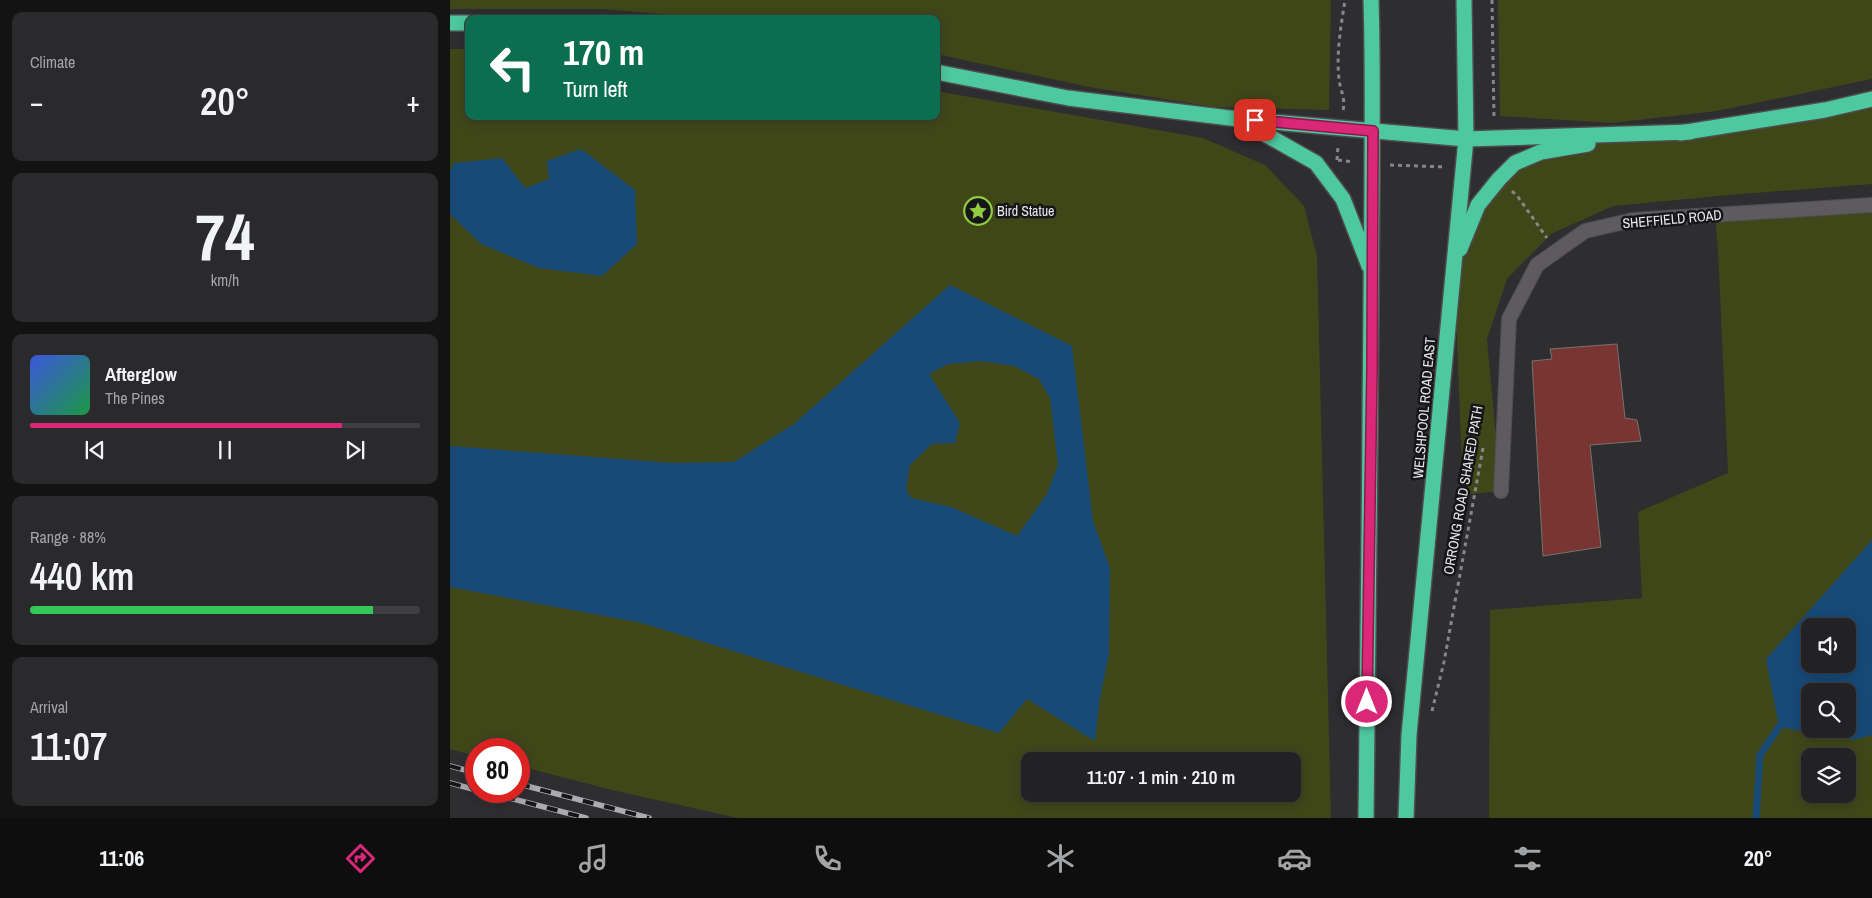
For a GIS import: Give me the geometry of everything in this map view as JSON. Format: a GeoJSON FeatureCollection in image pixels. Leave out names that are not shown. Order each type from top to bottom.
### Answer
{"type":"FeatureCollection","features":[{"type":"Feature","properties":{"kind":"highway"},"geometry":{"type":"LineString","coordinates":[[1366,818],[1367,619],[1373,277],[1371,0]]}},
{"type":"Feature","properties":{"kind":"highway","name":"WELSHPOOL ROAD EAST"},"geometry":{"type":"LineString","coordinates":[[1406,818],[1409,735],[1466,139],[1464,0]]}},
{"type":"Feature","properties":{"kind":"highway"},"geometry":{"type":"LineString","coordinates":[[450,23],[465,23]]}},
{"type":"Feature","properties":{"kind":"highway"},"geometry":{"type":"LineString","coordinates":[[940,73],[1068,98],[1238,119],[1466,139],[1690,132]]}},
{"type":"Feature","properties":{"kind":"highway"},"geometry":{"type":"LineString","coordinates":[[1454,264],[1478,205],[1499,179],[1516,164],[1541,152],[1569,146],[1690,132],[1825,110],[1872,99]]}},
{"type":"Feature","properties":{"kind":"highway"},"geometry":{"type":"LineString","coordinates":[[1238,119],[1316,163],[1343,199],[1373,277]]}},
{"type":"Feature","properties":{"kind":"lane","name":"SHEFFIELD ROAD"},"geometry":{"type":"LineString","coordinates":[[1501,491],[1508,319],[1537,265],[1585,231],[1633,220],[1872,205]]}},
{"type":"Feature","properties":{"kind":"path"},"geometry":{"type":"LineString","coordinates":[[1345,0],[1338,42],[1339,80],[1345,104],[1339,128],[1337,160],[1372,164],[1463,168]]}},
{"type":"Feature","properties":{"kind":"path"},"geometry":{"type":"LineString","coordinates":[[1492,0],[1495,138]]}},
{"type":"Feature","properties":{"kind":"path"},"geometry":{"type":"LineString","coordinates":[[1499,179],[1518,197],[1546,235],[1547,242]]}},
{"type":"Feature","properties":{"kind":"path","name":"ORRONG ROAD SHARED PATH"},"geometry":{"type":"LineString","coordinates":[[1431,716],[1444,662],[1484,443]]}},
{"type":"Feature","properties":{"kind":"green space"},"geometry":{"type":"Polygon","coordinates":[[[450,0],[1331,0],[1329,110],[1214,107],[1089,87],[940,55],[940,15],[671,15],[603,9],[450,9],[450,0]]]}},
{"type":"Feature","properties":{"kind":"green space"},"geometry":{"type":"Polygon","coordinates":[[[1498,0],[1872,0],[1872,79],[1717,111],[1612,123],[1500,116],[1498,0]]]}},
{"type":"Feature","properties":{"kind":"green space"},"geometry":{"type":"Polygon","coordinates":[[[450,49],[465,49],[465,120],[940,120],[940,92],[1203,138],[1265,165],[1304,206],[1317,256],[1331,818],[738,818],[616,791],[530,769],[530,738],[465,738],[465,753],[450,749],[450,49]]]}},
{"type":"Feature","properties":{"kind":"green space"},"geometry":{"type":"Polygon","coordinates":[[[1872,99],[1872,184],[1613,206],[1551,234],[1507,279],[1487,339],[1501,491],[1463,495],[1454,264],[1478,205],[1515,164],[1569,146],[1690,132],[1872,99]]]}},
{"type":"Feature","properties":{"kind":"green space"},"geometry":{"type":"Polygon","coordinates":[[[1872,205],[1872,818],[1489,818],[1490,610],[1642,598],[1638,512],[1728,473],[1715,215],[1872,205]]]}},
{"type":"Feature","properties":{"kind":"water"},"geometry":{"type":"Polygon","coordinates":[[[581,149],[635,190],[637,244],[602,276],[539,268],[481,244],[450,214],[450,171],[454,163],[502,158],[525,188],[549,179],[547,161],[581,149]]]}},
{"type":"Feature","properties":{"kind":"water"},"geometry":{"type":"Polygon","coordinates":[[[950,285],[1072,346],[1093,521],[1110,568],[1109,654],[1100,698],[1095,741],[1027,699],[999,733],[642,623],[450,587],[450,446],[672,463],[734,462],[794,424],[950,285]],[[981,361],[948,364],[929,374],[960,423],[955,443],[932,444],[910,465],[906,489],[911,498],[951,507],[1017,536],[1047,494],[1058,465],[1050,398],[1039,379],[1014,366],[981,361]]]}},
{"type":"Feature","properties":{"kind":"water"},"geometry":{"type":"Polygon","coordinates":[[[1872,540],[1872,735],[1853,740],[1842,738],[1856,738],[1856,683],[1801,683],[1801,731],[1779,727],[1766,659],[1801,620],[1801,673],[1856,673],[1856,618],[1803,618],[1872,540]]]}},
{"type":"Feature","properties":{"kind":"building"},"geometry":{"type":"Polygon","coordinates":[[[1617,344],[1625,418],[1637,420],[1641,441],[1590,445],[1601,547],[1543,556],[1532,361],[1552,359],[1550,349],[1617,344]]]}},
{"type":"Feature","properties":{"kind":"waterway"},"geometry":{"type":"LineString","coordinates":[[1756,818],[1760,755],[1779,727]]}},
{"type":"Feature","properties":{"kind":"railway"},"geometry":{"type":"LineString","coordinates":[[450,766],[465,770]]}},
{"type":"Feature","properties":{"kind":"railway"},"geometry":{"type":"LineString","coordinates":[[450,783],[465,787]]}},
{"type":"Feature","properties":{"kind":"railway"},"geometry":{"type":"LineString","coordinates":[[530,787],[649,818]]}},
{"type":"Feature","properties":{"kind":"railway"},"geometry":{"type":"LineString","coordinates":[[529,803],[586,818]]}},
{"type":"Feature","properties":{"kind":"place","name":"Bird Statue"},"geometry":{"type":"Point","coordinates":[978,211]}},
{"type":"Feature","properties":{"kind":"route"},"geometry":{"type":"LineString","coordinates":[[1255,120],[1373,131],[1373,277],[1367,591],[1367,702]]}}]}
